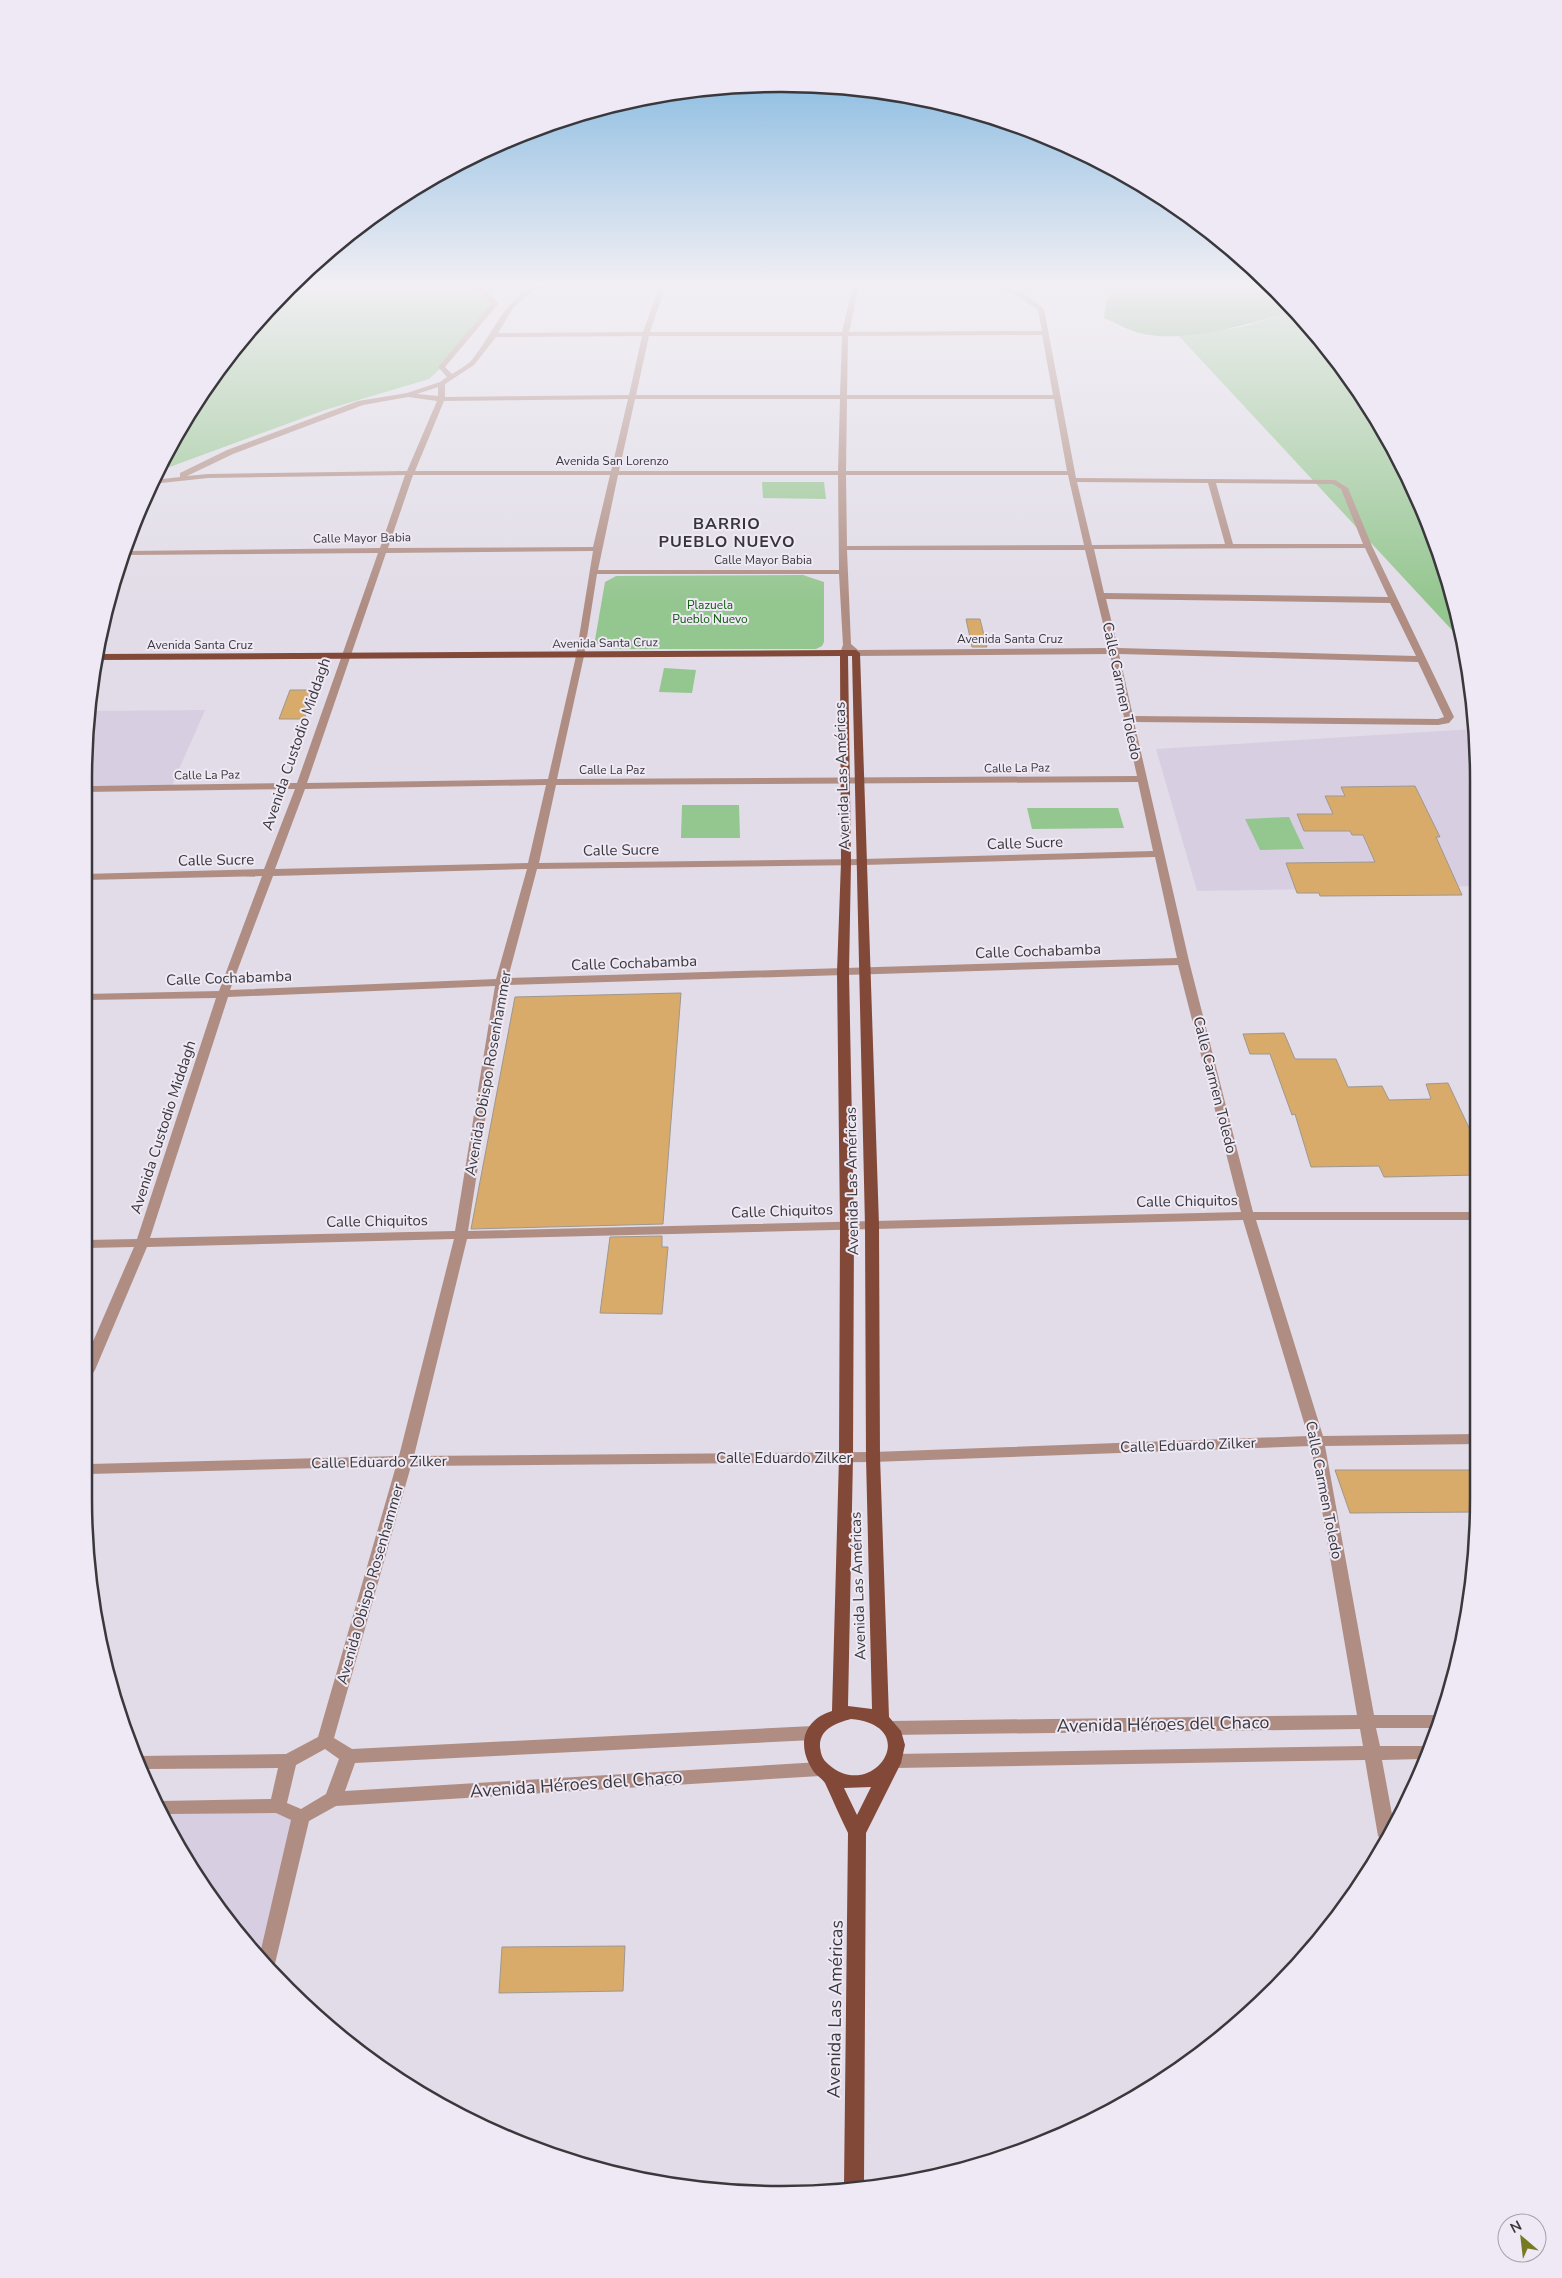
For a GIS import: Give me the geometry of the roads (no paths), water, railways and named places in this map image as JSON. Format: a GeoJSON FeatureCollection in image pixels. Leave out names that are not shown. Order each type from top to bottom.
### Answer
{"type":"FeatureCollection","features":[{"type":"Feature","properties":{"kind":"main road","name":"Avenida Santa Cruz"},"geometry":{"type":"LineString","coordinates":[[104,657],[580,656],[849,650]]}},
{"type":"Feature","properties":{"kind":"main road","name":"Avenida Las Américas"},"geometry":{"type":"LineString","coordinates":[[840,1714],[846,1457],[848,1225],[843,972],[846,862],[845,782],[849,650]]}},
{"type":"Feature","properties":{"kind":"main road","name":"Avenida Las Américas"},"geometry":{"type":"LineString","coordinates":[[849,650],[861,782],[864,862],[872,1225],[873,1457],[886,1724]]}},
{"type":"Feature","properties":{"kind":"main road"},"geometry":{"type":"LineString","coordinates":[[862,1713],[886,1724],[897,1738],[898,1750],[891,1766],[878,1778],[860,1782],[841,1781],[825,1772],[810,1752],[810,1742],[813,1733],[820,1725],[840,1714],[862,1713]]}},
{"type":"Feature","properties":{"kind":"main road","name":"Avenida Las Américas"},"geometry":{"type":"LineString","coordinates":[[854,2182],[857,1833],[891,1766]]}},
{"type":"Feature","properties":{"kind":"main road","name":"Avenida Las Américas"},"geometry":{"type":"LineString","coordinates":[[825,1772],[857,1833]]}},
{"type":"Feature","properties":{"kind":"street"},"geometry":{"type":"LineString","coordinates":[[177,478],[230,452],[361,403],[408,395],[418,391]]}},
{"type":"Feature","properties":{"kind":"street","name":"Avenida Custodio Middagh"},"geometry":{"type":"LineString","coordinates":[[92,1361],[142,1243],[223,994],[301,786],[344,657],[384,550],[410,473],[441,399],[441,391]]}},
{"type":"Feature","properties":{"kind":"street","name":"Avenida Obispo Rosenhammer"},"geometry":{"type":"LineString","coordinates":[[325,1741],[405,1461],[461,1236],[501,982],[533,866],[580,656],[596,549],[634,391]]}},
{"type":"Feature","properties":{"kind":"street","name":"Avenida Las Américas"},"geometry":{"type":"LineString","coordinates":[[844,391],[842,472],[843,572],[849,650]]}},
{"type":"Feature","properties":{"kind":"street","name":"Calle Carmen Toledo"},"geometry":{"type":"LineString","coordinates":[[1057,391],[1072,477],[1102,596],[1141,779],[1183,961],[1248,1216],[1317,1441],[1385,1826]]}},
{"type":"Feature","properties":{"kind":"street"},"geometry":{"type":"LineString","coordinates":[[408,395],[441,399],[633,396],[1058,397]]}},
{"type":"Feature","properties":{"kind":"street","name":"Avenida San Lorenzo"},"geometry":{"type":"LineString","coordinates":[[162,480],[177,478],[410,473],[842,472],[1211,481],[1335,482],[1344,488],[1368,546],[1450,717],[1446,721],[1438,722],[1128,720]]}},
{"type":"Feature","properties":{"kind":"street"},"geometry":{"type":"LineString","coordinates":[[1211,481],[1230,547]]}},
{"type":"Feature","properties":{"kind":"street"},"geometry":{"type":"LineString","coordinates":[[843,548],[1368,546]]}},
{"type":"Feature","properties":{"kind":"street","name":"Calle Mayor Babia"},"geometry":{"type":"LineString","coordinates":[[132,553],[596,549]]}},
{"type":"Feature","properties":{"kind":"street","name":"Calle Mayor Babia"},"geometry":{"type":"LineString","coordinates":[[593,572],[843,572]]}},
{"type":"Feature","properties":{"kind":"street"},"geometry":{"type":"LineString","coordinates":[[1102,596],[1394,600]]}},
{"type":"Feature","properties":{"kind":"street","name":"Avenida Santa Cruz"},"geometry":{"type":"LineString","coordinates":[[849,650],[1114,651],[1422,658]]}},
{"type":"Feature","properties":{"kind":"street","name":"Calle La Paz"},"geometry":{"type":"LineString","coordinates":[[92,789],[551,782],[861,782],[1141,779]]}},
{"type":"Feature","properties":{"kind":"street","name":"Calle Sucre"},"geometry":{"type":"LineString","coordinates":[[92,877],[533,866],[864,862],[1158,854]]}},
{"type":"Feature","properties":{"kind":"street","name":"Calle Cochabamba"},"geometry":{"type":"LineString","coordinates":[[92,997],[1183,961]]}},
{"type":"Feature","properties":{"kind":"street","name":"Calle Chiquitos"},"geometry":{"type":"LineString","coordinates":[[92,1244],[1248,1216],[1470,1216]]}},
{"type":"Feature","properties":{"kind":"street","name":"Calle Eduardo Zilker"},"geometry":{"type":"LineString","coordinates":[[92,1469],[405,1461],[873,1457],[1317,1441],[1470,1439]]}},
{"type":"Feature","properties":{"kind":"street","name":"Avenida Héroes del Chaco"},"geometry":{"type":"LineString","coordinates":[[886,1724],[1432,1721]]}},
{"type":"Feature","properties":{"kind":"street"},"geometry":{"type":"LineString","coordinates":[[146,1762],[288,1761],[325,1741],[349,1756],[813,1733]]}},
{"type":"Feature","properties":{"kind":"street","name":"Avenida Héroes del Chaco"},"geometry":{"type":"LineString","coordinates":[[891,1766],[1420,1752]]}},
{"type":"Feature","properties":{"kind":"street"},"geometry":{"type":"LineString","coordinates":[[268,1957],[301,1817],[333,1799],[349,1756]]}},
{"type":"Feature","properties":{"kind":"street"},"geometry":{"type":"LineString","coordinates":[[278,1806],[288,1761]]}},
{"type":"Feature","properties":{"kind":"street","name":"Avenida Héroes del Chaco"},"geometry":{"type":"LineString","coordinates":[[333,1799],[825,1772]]}},
{"type":"Feature","properties":{"kind":"street"},"geometry":{"type":"LineString","coordinates":[[167,1807],[278,1806],[301,1817]]}},
{"type":"Feature","properties":{"kind":"district","name":"BARRIO PUEBLO NUEVO"},"geometry":{"type":"Point","coordinates":[727,532]}},
{"type":"Feature","properties":{"kind":"park label","name":"Plazuela Pueblo Nuevo"},"geometry":{"type":"Point","coordinates":[710,612]}}]}
